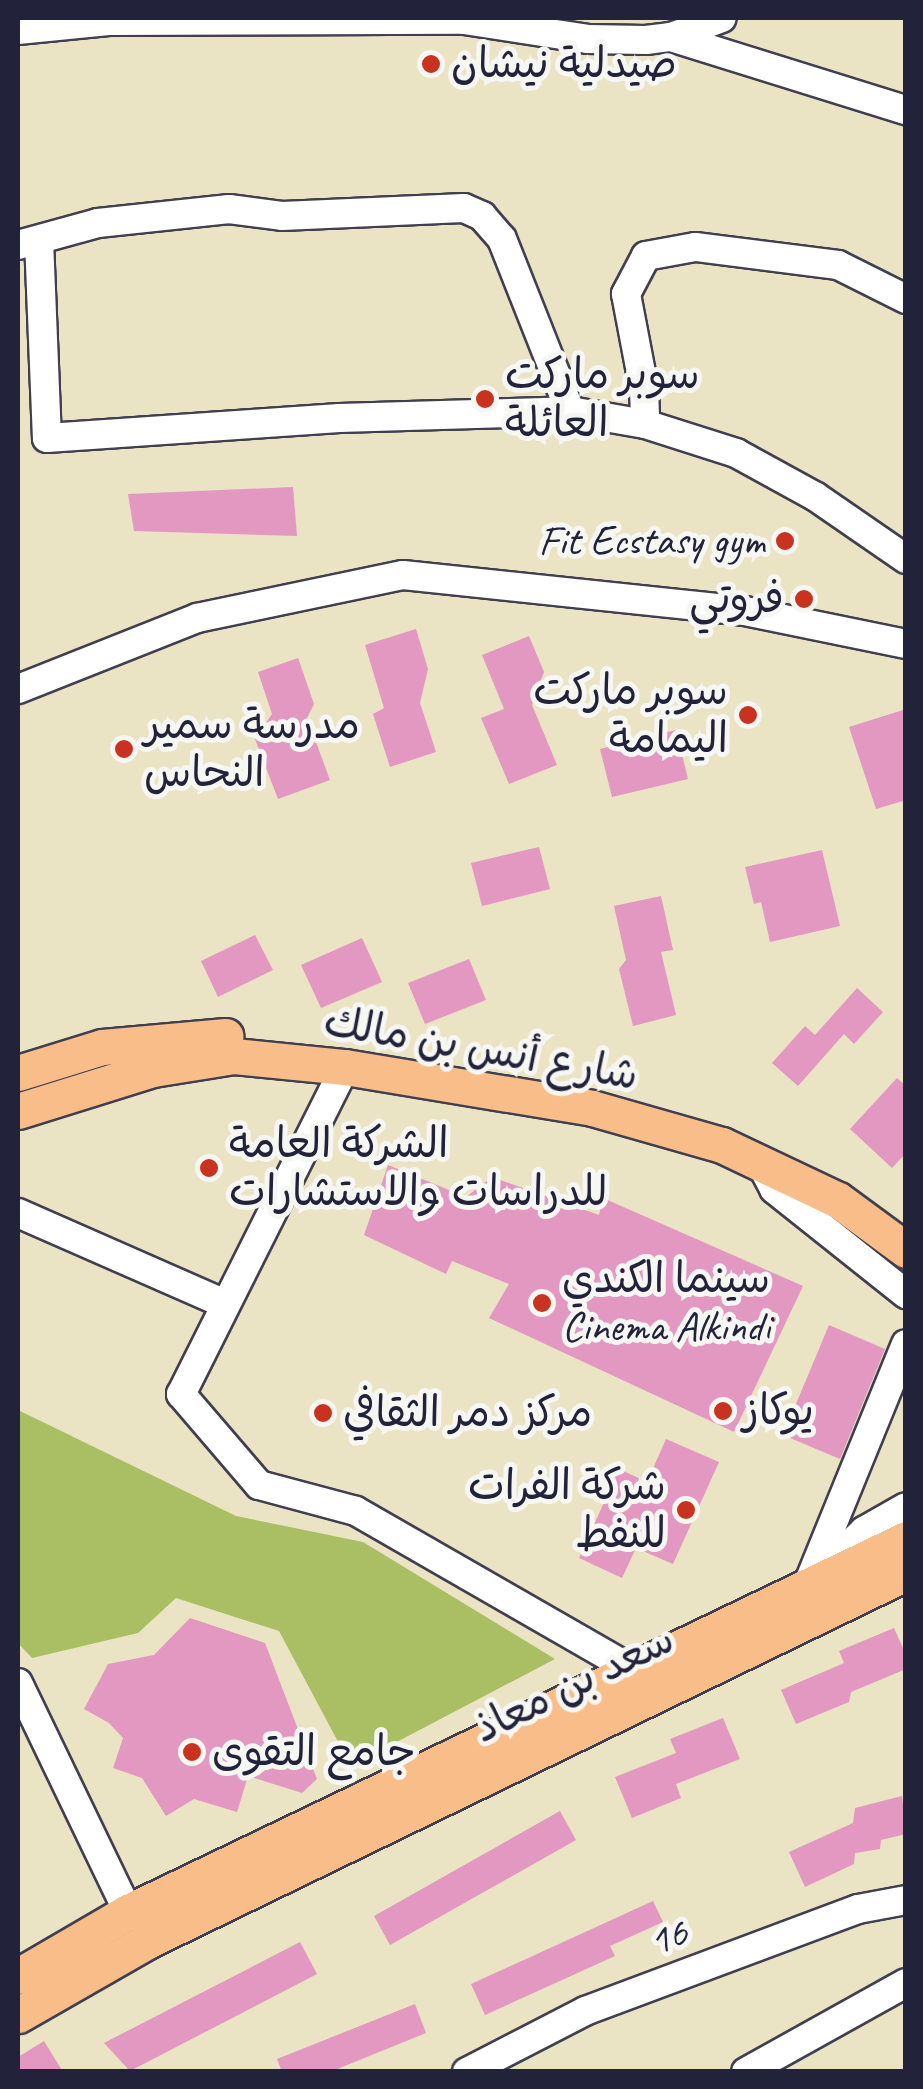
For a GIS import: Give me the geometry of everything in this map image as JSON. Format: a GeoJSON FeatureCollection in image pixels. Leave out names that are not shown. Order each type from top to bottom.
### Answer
{"type":"FeatureCollection","features":[{"type":"Feature","properties":{"kind":"main road","name":"شارع أنس بن مالك"},"geometry":{"type":"LineString","coordinates":[[18,1073],[102,1047],[236,1035],[353,1046],[597,1086],[728,1128],[849,1184],[906,1225]]}},
{"type":"Feature","properties":{"kind":"main road","name":"شارع أنس بن مالك"},"geometry":{"type":"LineString","coordinates":[[18,1111],[154,1069],[234,1056],[345,1067],[592,1108],[722,1145],[838,1200],[906,1250]]}},
{"type":"Feature","properties":{"kind":"main road","name":"سعد بن معاذ"},"geometry":{"type":"LineString","coordinates":[[18,1976],[128,1912],[628,1668],[906,1539]]}},
{"type":"Feature","properties":{"kind":"main road","name":"سعد بن معاذ"},"geometry":{"type":"LineString","coordinates":[[18,2015],[147,1941],[906,1573]]}},
{"type":"Feature","properties":{"kind":"street"},"geometry":{"type":"LineString","coordinates":[[671,37],[722,18]]}},
{"type":"Feature","properties":{"kind":"street"},"geometry":{"type":"LineString","coordinates":[[30,25],[109,21],[464,20],[588,39],[626,28],[671,37],[906,110]]}},
{"type":"Feature","properties":{"kind":"street"},"geometry":{"type":"LineString","coordinates":[[570,411],[502,239],[482,216],[464,208],[282,216],[228,210],[98,223],[28,242],[48,438],[340,418],[570,411],[644,424],[736,453],[816,497],[906,559]]}},
{"type":"Feature","properties":{"kind":"street"},"geometry":{"type":"LineString","coordinates":[[644,424],[644,388],[626,294],[646,256],[695,247],[838,265],[906,299]]}},
{"type":"Feature","properties":{"kind":"street"},"geometry":{"type":"LineString","coordinates":[[18,690],[196,618],[403,575],[745,611],[906,644]]}},
{"type":"Feature","properties":{"kind":"street"},"geometry":{"type":"LineString","coordinates":[[345,1067],[181,1394],[258,1485],[356,1511],[628,1668]]}},
{"type":"Feature","properties":{"kind":"street"},"geometry":{"type":"LineString","coordinates":[[762,1166],[774,1189],[906,1294]]}},
{"type":"Feature","properties":{"kind":"street"},"geometry":{"type":"LineString","coordinates":[[18,1212],[225,1304]]}},
{"type":"Feature","properties":{"kind":"street"},"geometry":{"type":"LineString","coordinates":[[808,1584],[906,1344]]}},
{"type":"Feature","properties":{"kind":"street"},"geometry":{"type":"LineString","coordinates":[[808,1584],[864,1532],[906,1507]]}},
{"type":"Feature","properties":{"kind":"street"},"geometry":{"type":"LineString","coordinates":[[18,1683],[128,1912]]}},
{"type":"Feature","properties":{"kind":"street","name":"16"},"geometry":{"type":"LineString","coordinates":[[467,2072],[585,2011],[858,1908],[906,1900]]}},
{"type":"Feature","properties":{"kind":"street"},"geometry":{"type":"LineString","coordinates":[[746,2072],[906,1984]]}},
{"type":"Feature","properties":{"kind":"green space"},"geometry":{"type":"Polygon","coordinates":[[[18,1410],[236,1516],[363,1542],[555,1659],[351,1766],[279,1631],[176,1598],[138,1633],[32,1658],[18,1643],[18,1410]]]}},
{"type":"Feature","properties":{"kind":"building"},"geometry":{"type":"Polygon","coordinates":[[[293,487],[297,536],[134,531],[128,494],[293,487]]]}},
{"type":"Feature","properties":{"kind":"building"},"geometry":{"type":"Polygon","coordinates":[[[416,629],[428,669],[420,703],[436,752],[390,767],[373,714],[384,708],[365,645],[416,629]]]}},
{"type":"Feature","properties":{"kind":"building"},"geometry":{"type":"Polygon","coordinates":[[[529,636],[544,672],[532,705],[557,765],[509,784],[481,718],[504,709],[482,655],[529,636]]]}},
{"type":"Feature","properties":{"kind":"building"},"geometry":{"type":"Polygon","coordinates":[[[298,658],[314,704],[307,718],[330,780],[278,799],[255,739],[272,714],[258,672],[298,658]]]}},
{"type":"Feature","properties":{"kind":"building"},"geometry":{"type":"Polygon","coordinates":[[[906,709],[906,800],[876,809],[849,727],[906,709]]]}},
{"type":"Feature","properties":{"kind":"building"},"geometry":{"type":"Polygon","coordinates":[[[676,730],[688,779],[612,797],[600,749],[676,730]]]}},
{"type":"Feature","properties":{"kind":"building"},"geometry":{"type":"Polygon","coordinates":[[[539,847],[550,889],[482,906],[471,863],[539,847]]]}},
{"type":"Feature","properties":{"kind":"building"},"geometry":{"type":"Polygon","coordinates":[[[822,850],[840,926],[770,942],[761,902],[754,904],[745,867],[822,850]]]}},
{"type":"Feature","properties":{"kind":"building"},"geometry":{"type":"Polygon","coordinates":[[[661,896],[673,950],[661,952],[676,1015],[633,1026],[619,969],[626,960],[614,906],[661,896]]]}},
{"type":"Feature","properties":{"kind":"building"},"geometry":{"type":"Polygon","coordinates":[[[255,935],[273,970],[218,997],[201,961],[255,935]]]}},
{"type":"Feature","properties":{"kind":"building"},"geometry":{"type":"Polygon","coordinates":[[[362,938],[382,982],[321,1008],[301,965],[362,938]]]}},
{"type":"Feature","properties":{"kind":"building"},"geometry":{"type":"Polygon","coordinates":[[[469,959],[486,1000],[425,1024],[408,983],[469,959]]]}},
{"type":"Feature","properties":{"kind":"building"},"geometry":{"type":"Polygon","coordinates":[[[857,988],[883,1012],[854,1044],[844,1034],[798,1086],[772,1063],[805,1026],[815,1035],[857,988]]]}},
{"type":"Feature","properties":{"kind":"building"},"geometry":{"type":"Polygon","coordinates":[[[897,1078],[906,1086],[906,1153],[892,1168],[850,1129],[897,1078]]]}},
{"type":"Feature","properties":{"kind":"building"},"geometry":{"type":"Polygon","coordinates":[[[388,1165],[466,1197],[492,1177],[599,1215],[603,1198],[803,1286],[734,1432],[489,1318],[509,1284],[452,1261],[446,1274],[364,1235],[388,1165]]]}},
{"type":"Feature","properties":{"kind":"building"},"geometry":{"type":"Polygon","coordinates":[[[829,1325],[885,1349],[840,1459],[783,1435],[829,1325]]]}},
{"type":"Feature","properties":{"kind":"building"},"geometry":{"type":"Polygon","coordinates":[[[666,1439],[719,1462],[673,1564],[636,1548],[622,1578],[579,1558],[619,1469],[647,1482],[666,1439]]]}},
{"type":"Feature","properties":{"kind":"building"},"geometry":{"type":"Polygon","coordinates":[[[190,1618],[265,1643],[317,1779],[302,1793],[248,1776],[237,1812],[194,1799],[166,1816],[142,1778],[113,1768],[123,1738],[109,1723],[84,1709],[108,1664],[154,1655],[190,1618]]]}},
{"type":"Feature","properties":{"kind":"building"},"geometry":{"type":"Polygon","coordinates":[[[894,1628],[906,1655],[906,1669],[851,1692],[849,1702],[796,1724],[781,1690],[844,1663],[839,1651],[894,1628]]]}},
{"type":"Feature","properties":{"kind":"building"},"geometry":{"type":"Polygon","coordinates":[[[723,1718],[740,1759],[676,1784],[681,1798],[632,1818],[615,1777],[676,1753],[670,1739],[723,1718]]]}},
{"type":"Feature","properties":{"kind":"building"},"geometry":{"type":"Polygon","coordinates":[[[902,1796],[906,1834],[881,1840],[880,1849],[855,1853],[854,1864],[805,1887],[789,1852],[853,1823],[855,1808],[902,1796]]]}},
{"type":"Feature","properties":{"kind":"building"},"geometry":{"type":"Polygon","coordinates":[[[560,1811],[576,1840],[390,1945],[374,1916],[560,1811]]]}},
{"type":"Feature","properties":{"kind":"building"},"geometry":{"type":"Polygon","coordinates":[[[653,1901],[663,1922],[610,1946],[615,1956],[485,2015],[471,1984],[653,1901]]]}},
{"type":"Feature","properties":{"kind":"building"},"geometry":{"type":"Polygon","coordinates":[[[300,1942],[317,1974],[130,2071],[104,2043],[300,1942]]]}},
{"type":"Feature","properties":{"kind":"building"},"geometry":{"type":"Polygon","coordinates":[[[415,2004],[426,2033],[330,2072],[282,2072],[277,2059],[415,2004]]]}},
{"type":"Feature","properties":{"kind":"building"},"geometry":{"type":"Polygon","coordinates":[[[44,2041],[63,2072],[18,2072],[18,2057],[44,2041]]]}},
{"type":"Feature","properties":{"kind":"place","name":"صيدلية نيشان"},"geometry":{"type":"Point","coordinates":[431,64]}},
{"type":"Feature","properties":{"kind":"place","name":"سوبر ماركت العائلة"},"geometry":{"type":"Point","coordinates":[485,399]}},
{"type":"Feature","properties":{"kind":"place","name":"Fit Ecstasy gym"},"geometry":{"type":"Point","coordinates":[785,541]}},
{"type":"Feature","properties":{"kind":"place","name":"فروتي"},"geometry":{"type":"Point","coordinates":[804,599]}},
{"type":"Feature","properties":{"kind":"place","name":"سوبر ماركت اليمامة"},"geometry":{"type":"Point","coordinates":[748,715]}},
{"type":"Feature","properties":{"kind":"place","name":"مدرسة سمير النحاس"},"geometry":{"type":"Point","coordinates":[124,749]}},
{"type":"Feature","properties":{"kind":"place","name":"الشركة العامة للدراسات والاستشارات"},"geometry":{"type":"Point","coordinates":[209,1168]}},
{"type":"Feature","properties":{"kind":"place","name":"سينما الكندي Cinema Alkindi"},"geometry":{"type":"Point","coordinates":[542,1303]}},
{"type":"Feature","properties":{"kind":"place","name":"يوكاز"},"geometry":{"type":"Point","coordinates":[723,1411]}},
{"type":"Feature","properties":{"kind":"place","name":"مركز دمر الثقافي"},"geometry":{"type":"Point","coordinates":[323,1413]}},
{"type":"Feature","properties":{"kind":"place","name":"شركة الفرات للنفط"},"geometry":{"type":"Point","coordinates":[686,1510]}},
{"type":"Feature","properties":{"kind":"place","name":"جامع التقوى"},"geometry":{"type":"Point","coordinates":[192,1752]}}]}
